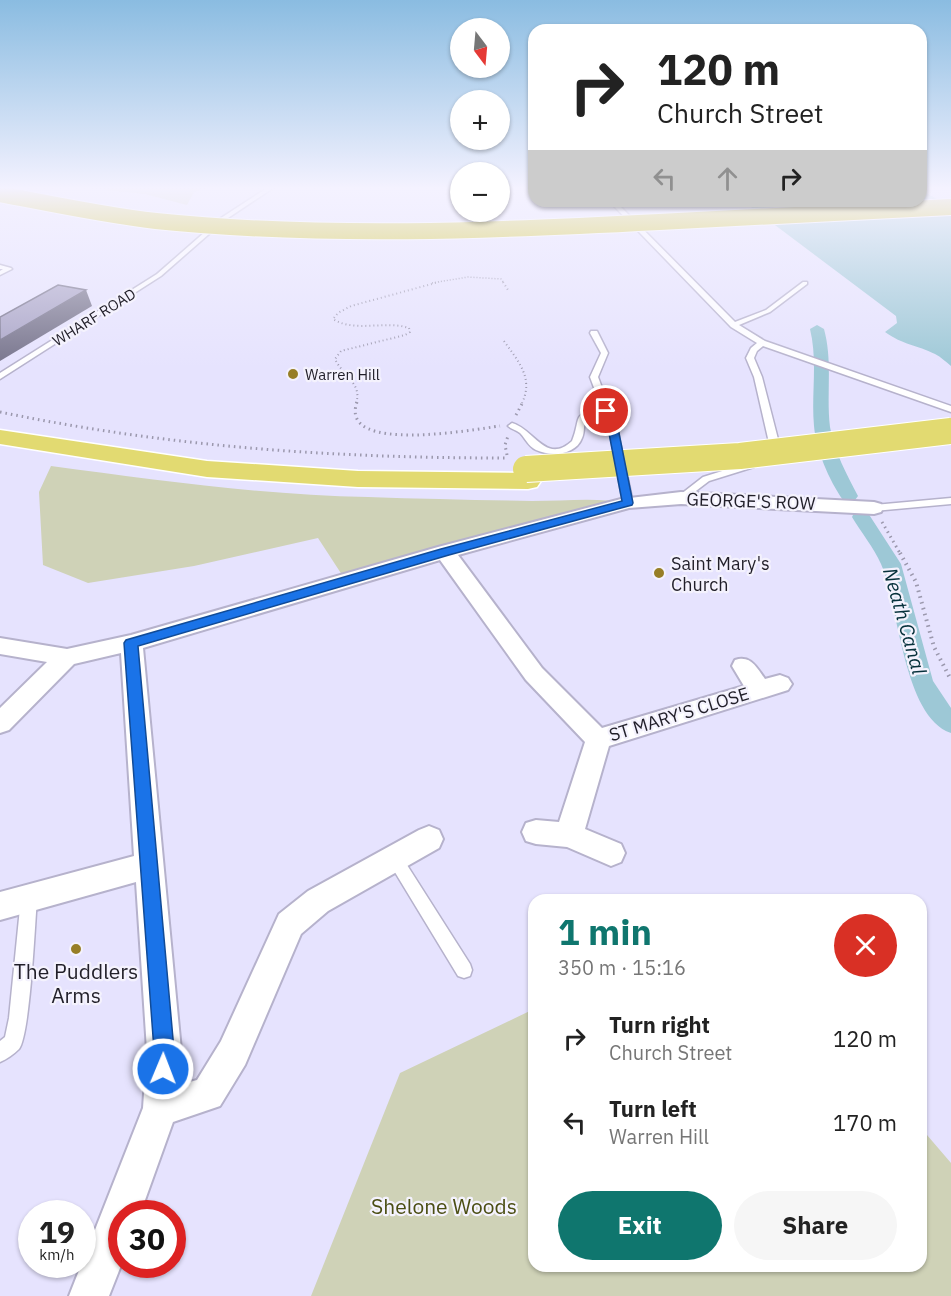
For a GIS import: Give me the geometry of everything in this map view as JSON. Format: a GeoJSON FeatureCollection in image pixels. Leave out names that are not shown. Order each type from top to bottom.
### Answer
{"type":"FeatureCollection","features":[{"type":"Feature","properties":{"kind":"main road"},"geometry":{"type":"LineString","coordinates":[[0,423],[88,440],[207,469],[358,479],[527,475],[656,477],[951,444]]}},
{"type":"Feature","properties":{"kind":"main road"},"geometry":{"type":"LineString","coordinates":[[527,475],[740,456],[951,431]]}},
{"type":"Feature","properties":{"kind":"main road"},"geometry":{"type":"LineString","coordinates":[[0,437],[88,440]]}},
{"type":"Feature","properties":{"kind":"street","name":"GEORGE'S ROW"},"geometry":{"type":"LineString","coordinates":[[67,657],[131,643],[445,552],[628,503],[681,498],[874,508]]}},
{"type":"Feature","properties":{"kind":"street","name":"ST MARY'S CLOSE"},"geometry":{"type":"LineString","coordinates":[[445,552],[534,674],[598,739]]}},
{"type":"Feature","properties":{"kind":"street"},"geometry":{"type":"LineString","coordinates":[[89,1296],[160,1108],[164,1050],[131,643]]}},
{"type":"Feature","properties":{"kind":"street"},"geometry":{"type":"LineString","coordinates":[[0,646],[67,657]]}},
{"type":"Feature","properties":{"kind":"street"},"geometry":{"type":"LineString","coordinates":[[0,723],[67,657]]}},
{"type":"Feature","properties":{"kind":"street","name":"ST MARY'S CLOSE"},"geometry":{"type":"LineString","coordinates":[[598,739],[770,687],[743,666]]}},
{"type":"Feature","properties":{"kind":"street","name":"ST MARY'S CLOSE"},"geometry":{"type":"LineString","coordinates":[[569,835],[598,739]]}},
{"type":"Feature","properties":{"kind":"street"},"geometry":{"type":"LineString","coordinates":[[536,832],[569,835],[611,853]]}},
{"type":"Feature","properties":{"kind":"street"},"geometry":{"type":"LineString","coordinates":[[160,1108],[208,1094],[233,1053],[290,924],[318,901],[429,839]]}},
{"type":"Feature","properties":{"kind":"street"},"geometry":{"type":"LineString","coordinates":[[0,906],[150,865]]}},
{"type":"Feature","properties":{"kind":"lane","name":"WHARF ROAD"},"geometry":{"type":"LineString","coordinates":[[0,377],[159,275],[189,248]]}},
{"type":"Feature","properties":{"kind":"lane"},"geometry":{"type":"LineString","coordinates":[[659,248],[734,325],[762,343],[951,409]]}},
{"type":"Feature","properties":{"kind":"lane"},"geometry":{"type":"LineString","coordinates":[[0,267],[9,268],[0,273]]}},
{"type":"Feature","properties":{"kind":"lane"},"geometry":{"type":"LineString","coordinates":[[734,325],[768,311],[805,283]]}},
{"type":"Feature","properties":{"kind":"lane"},"geometry":{"type":"LineString","coordinates":[[594,333],[606,352],[606,358],[594,377],[613,428],[628,503]]}},
{"type":"Feature","properties":{"kind":"lane"},"geometry":{"type":"LineString","coordinates":[[681,498],[706,478],[772,459],[775,447],[758,377],[750,358],[754,350],[762,343]]}},
{"type":"Feature","properties":{"kind":"lane"},"geometry":{"type":"LineString","coordinates":[[512,426],[525,431],[533,445],[555,452],[575,443],[580,431],[581,419],[586,414],[606,411]]}},
{"type":"Feature","properties":{"kind":"lane"},"geometry":{"type":"LineString","coordinates":[[874,508],[951,501]]}},
{"type":"Feature","properties":{"kind":"lane"},"geometry":{"type":"LineString","coordinates":[[395,859],[464,970]]}},
{"type":"Feature","properties":{"kind":"lane"},"geometry":{"type":"LineString","coordinates":[[0,1053],[13,1042],[18,1018],[29,898]]}},
{"type":"Feature","properties":{"kind":"path"},"geometry":{"type":"LineString","coordinates":[[508,290],[501,279],[496,277],[450,279],[351,306],[338,313],[333,319],[341,324],[399,324],[409,328],[410,332],[341,351],[335,359],[338,367],[358,390],[359,395],[354,412],[356,419],[364,425],[376,430],[411,435],[512,426]]}},
{"type":"Feature","properties":{"kind":"path"},"geometry":{"type":"LineString","coordinates":[[0,412],[88,440],[362,457],[508,458],[505,445],[526,394],[528,381],[522,367],[504,341]]}},
{"type":"Feature","properties":{"kind":"path"},"geometry":{"type":"LineString","coordinates":[[874,508],[916,582],[934,647],[951,681]]}},
{"type":"Feature","properties":{"kind":"green space"},"geometry":{"type":"Polygon","coordinates":[[[51,466],[209,486],[328,496],[532,501],[592,500],[628,503],[346,581],[318,538],[194,566],[88,583],[43,565],[39,492],[51,466]]]}},
{"type":"Feature","properties":{"kind":"green space","name":"Shelone Woods"},"geometry":{"type":"Polygon","coordinates":[[[528,1012],[528,1272],[927,1272],[927,1135],[951,1163],[951,1296],[311,1296],[400,1073],[528,1012]]]}},
{"type":"Feature","properties":{"kind":"water"},"geometry":{"type":"Polygon","coordinates":[[[806,248],[951,248],[951,366],[935,354],[898,340],[885,332],[897,323],[896,316],[806,248]]]}},
{"type":"Feature","properties":{"kind":"building"},"geometry":{"type":"Polygon","coordinates":[[[58,285],[86,290],[0,340],[0,317],[58,285]]]}},
{"type":"Feature","properties":{"kind":"waterway","name":"Neath Canal"},"geometry":{"type":"LineString","coordinates":[[817,329],[822,353],[823,433],[849,496]]}},
{"type":"Feature","properties":{"kind":"waterway","name":"Neath Canal"},"geometry":{"type":"LineString","coordinates":[[861,517],[891,564],[922,682],[941,713],[951,723]]}},
{"type":"Feature","properties":{"kind":"place","name":"Warren Hill"},"geometry":{"type":"Point","coordinates":[293,374]}},
{"type":"Feature","properties":{"kind":"place","name":"Saint Mary's Church"},"geometry":{"type":"Point","coordinates":[659,573]}},
{"type":"Feature","properties":{"kind":"place","name":"The Puddlers Arms"},"geometry":{"type":"Point","coordinates":[76,949]}},
{"type":"Feature","properties":{"kind":"route"},"geometry":{"type":"LineString","coordinates":[[163,1069],[164,1050],[131,643],[445,552],[628,503],[613,428],[606,411]]}}]}
